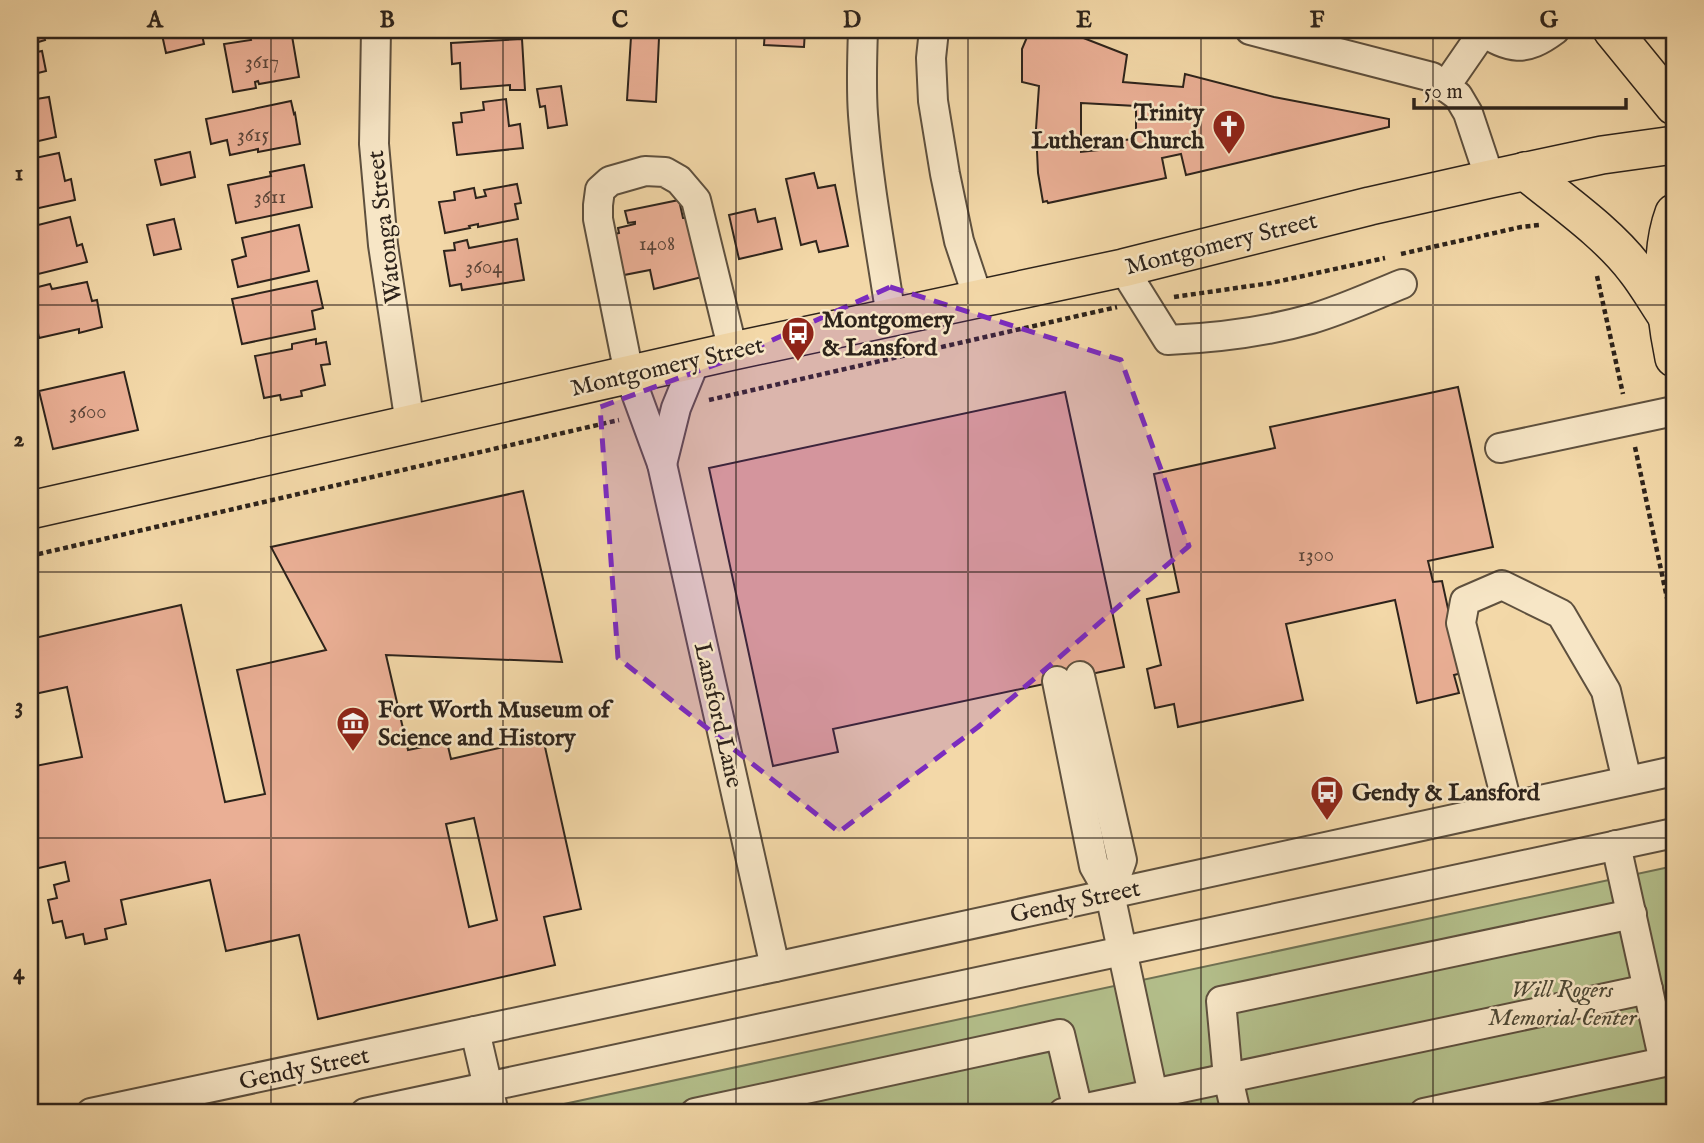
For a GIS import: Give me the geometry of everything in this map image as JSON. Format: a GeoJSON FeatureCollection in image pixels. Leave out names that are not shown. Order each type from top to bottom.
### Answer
{"type":"FeatureCollection","features":[{"type":"Feature","properties":{"kind":"main road"},"geometry":{"type":"LineString","coordinates":[[1612,30],[1674,106]]}},
{"type":"Feature","properties":{"kind":"main road","name":"Montgomery Street"},"geometry":{"type":"LineString","coordinates":[[30,510],[696,359],[1123,268],[1489,179],[1602,155],[1674,145]]}},
{"type":"Feature","properties":{"kind":"main road"},"geometry":{"type":"LineString","coordinates":[[1525,172],[1590,223],[1634,267],[1668,318]]}},
{"type":"Feature","properties":{"kind":"main road"},"geometry":{"type":"LineString","coordinates":[[1674,213],[1667,241],[1665,291],[1674,358]]}},
{"type":"Feature","properties":{"kind":"street","name":"Watonga Street"},"geometry":{"type":"LineString","coordinates":[[376,30],[374,144],[383,245],[410,424]]}},
{"type":"Feature","properties":{"kind":"street"},"geometry":{"type":"LineString","coordinates":[[863,30],[863,118],[891,317]]}},
{"type":"Feature","properties":{"kind":"street"},"geometry":{"type":"LineString","coordinates":[[934,30],[931,58],[933,101],[959,241],[978,298]]}},
{"type":"Feature","properties":{"kind":"street"},"geometry":{"type":"LineString","coordinates":[[1250,30],[1432,76],[1458,96],[1468,113],[1489,179]]}},
{"type":"Feature","properties":{"kind":"street"},"geometry":{"type":"LineString","coordinates":[[1445,86],[1481,31],[1505,44],[1528,38],[1538,41],[1555,30]]}},
{"type":"Feature","properties":{"kind":"street","name":"Lansford Lane"},"geometry":{"type":"LineString","coordinates":[[733,351],[696,200],[678,180],[665,172],[645,171],[610,181],[600,190],[598,219],[629,374],[662,464],[775,967]]}},
{"type":"Feature","properties":{"kind":"street"},"geometry":{"type":"LineString","coordinates":[[1123,268],[1168,340],[1207,339],[1309,320],[1402,284]]}},
{"type":"Feature","properties":{"kind":"street","name":"Lansford Lane"},"geometry":{"type":"LineString","coordinates":[[662,464],[676,408],[696,359]]}},
{"type":"Feature","properties":{"kind":"street"},"geometry":{"type":"LineString","coordinates":[[1500,448],[1674,411]]}},
{"type":"Feature","properties":{"kind":"street"},"geometry":{"type":"LineString","coordinates":[[1508,807],[1461,623],[1465,601],[1502,585],[1561,614],[1606,691],[1627,781]]}},
{"type":"Feature","properties":{"kind":"street"},"geometry":{"type":"LineString","coordinates":[[1068,678],[1122,860],[1110,894],[1155,1104]]}},
{"type":"Feature","properties":{"kind":"street","name":"Gendy Street"},"geometry":{"type":"LineString","coordinates":[[91,1113],[140,1108],[475,1031],[1674,771]]}},
{"type":"Feature","properties":{"kind":"street"},"geometry":{"type":"LineString","coordinates":[[365,1113],[1674,833]]}},
{"type":"Feature","properties":{"kind":"street"},"geometry":{"type":"LineString","coordinates":[[1424,1113],[1664,1062],[1616,845]]}},
{"type":"Feature","properties":{"kind":"street"},"geometry":{"type":"LineString","coordinates":[[1236,1113],[1228,1078],[1221,1001],[1632,914]]}},
{"type":"Feature","properties":{"kind":"street"},"geometry":{"type":"LineString","coordinates":[[695,1113],[1060,1034],[1070,1112],[1155,1104],[1228,1078],[1648,989]]}},
{"type":"Feature","properties":{"kind":"street"},"geometry":{"type":"LineString","coordinates":[[475,1031],[494,1113]]}},
{"type":"Feature","properties":{"kind":"path"},"geometry":{"type":"LineString","coordinates":[[676,408],[1144,301],[1271,284],[1549,223]]}},
{"type":"Feature","properties":{"kind":"path"},"geometry":{"type":"LineString","coordinates":[[30,556],[645,415]]}},
{"type":"Feature","properties":{"kind":"highlighted area"},"geometry":{"type":"Polygon","coordinates":[[[890,287],[1121,360],[1189,546],[978,727],[839,832],[618,658],[600,407],[728,360],[890,287]]]}},
{"type":"Feature","properties":{"kind":"green space","name":"Will Rogers Memorial Center"},"geometry":{"type":"Polygon","coordinates":[[[1674,866],[1674,1113],[522,1113],[1674,866]]]}},
{"type":"Feature","properties":{"kind":"building"},"geometry":{"type":"Polygon","coordinates":[[[30,30],[42,30],[45,40],[35,43],[37,52],[42,51],[46,71],[30,75],[30,30]]]}},
{"type":"Feature","properties":{"kind":"building"},"geometry":{"type":"Polygon","coordinates":[[[161,30],[201,30],[204,44],[166,53],[161,30]]]}},
{"type":"Feature","properties":{"kind":"building"},"geometry":{"type":"Polygon","coordinates":[[[291,30],[299,77],[259,84],[258,81],[255,82],[256,88],[233,92],[224,44],[251,40],[250,36],[291,30]]]}},
{"type":"Feature","properties":{"kind":"building"},"geometry":{"type":"Polygon","coordinates":[[[765,30],[805,30],[804,47],[764,45],[765,30]]]}},
{"type":"Feature","properties":{"kind":"building"},"geometry":{"type":"Polygon","coordinates":[[[1030,30],[1063,30],[1127,55],[1123,82],[1183,87],[1185,74],[1274,97],[1389,119],[1389,127],[1186,175],[1181,154],[1162,158],[1166,178],[1043,202],[1038,173],[1036,129],[1039,86],[1022,82],[1022,49],[1030,30]],[[1081,103],[1081,152],[1098,150],[1097,142],[1136,139],[1136,106],[1081,103]]]}},
{"type":"Feature","properties":{"kind":"building"},"geometry":{"type":"Polygon","coordinates":[[[631,37],[659,38],[656,102],[627,100],[631,37]]]}},
{"type":"Feature","properties":{"kind":"building"},"geometry":{"type":"Polygon","coordinates":[[[522,39],[525,90],[510,90],[510,85],[461,89],[460,63],[452,64],[451,43],[522,39]]]}},
{"type":"Feature","properties":{"kind":"building"},"geometry":{"type":"Polygon","coordinates":[[[561,86],[567,125],[548,128],[545,106],[540,107],[537,89],[561,86]]]}},
{"type":"Feature","properties":{"kind":"building"},"geometry":{"type":"Polygon","coordinates":[[[49,97],[56,137],[30,143],[30,100],[49,97]]]}},
{"type":"Feature","properties":{"kind":"building"},"geometry":{"type":"Polygon","coordinates":[[[506,99],[509,126],[520,124],[523,148],[457,155],[453,123],[462,122],[461,113],[484,110],[483,102],[506,99]]]}},
{"type":"Feature","properties":{"kind":"building"},"geometry":{"type":"Polygon","coordinates":[[[291,101],[300,144],[230,155],[227,140],[211,144],[206,119],[291,101]]]}},
{"type":"Feature","properties":{"kind":"building"},"geometry":{"type":"Polygon","coordinates":[[[190,152],[195,177],[161,185],[155,160],[190,152]]]}},
{"type":"Feature","properties":{"kind":"building"},"geometry":{"type":"Polygon","coordinates":[[[59,153],[65,181],[71,179],[75,200],[30,210],[30,159],[59,153]]]}},
{"type":"Feature","properties":{"kind":"building"},"geometry":{"type":"Polygon","coordinates":[[[304,165],[312,207],[236,223],[228,185],[271,176],[270,172],[304,165]]]}},
{"type":"Feature","properties":{"kind":"building"},"geometry":{"type":"Polygon","coordinates":[[[814,173],[818,188],[835,185],[848,246],[819,252],[816,241],[801,245],[786,179],[814,173]]]}},
{"type":"Feature","properties":{"kind":"building"},"geometry":{"type":"Polygon","coordinates":[[[517,184],[521,203],[515,204],[518,219],[478,227],[478,224],[445,233],[439,202],[455,200],[454,192],[474,188],[476,198],[486,196],[484,190],[517,184]]]}},
{"type":"Feature","properties":{"kind":"building"},"geometry":{"type":"Polygon","coordinates":[[[679,200],[690,234],[695,233],[702,277],[654,289],[650,270],[624,275],[615,234],[619,233],[618,228],[635,224],[628,223],[625,211],[679,200]]]}},
{"type":"Feature","properties":{"kind":"building"},"geometry":{"type":"Polygon","coordinates":[[[755,209],[758,222],[775,218],[782,249],[739,259],[729,215],[755,209]]]}},
{"type":"Feature","properties":{"kind":"building"},"geometry":{"type":"Polygon","coordinates":[[[70,217],[77,246],[82,244],[87,262],[30,276],[30,227],[70,217]]]}},
{"type":"Feature","properties":{"kind":"building"},"geometry":{"type":"Polygon","coordinates":[[[174,219],[181,249],[154,255],[147,225],[174,219]]]}},
{"type":"Feature","properties":{"kind":"building"},"geometry":{"type":"Polygon","coordinates":[[[299,225],[309,271],[238,287],[232,260],[246,256],[242,238],[299,225]]]}},
{"type":"Feature","properties":{"kind":"building"},"geometry":{"type":"Polygon","coordinates":[[[517,239],[524,280],[462,290],[461,284],[450,286],[444,251],[455,250],[454,243],[467,240],[469,248],[517,239]]]}},
{"type":"Feature","properties":{"kind":"building"},"geometry":{"type":"Polygon","coordinates":[[[317,281],[323,308],[312,311],[315,329],[242,344],[232,299],[317,281]]]}},
{"type":"Feature","properties":{"kind":"building"},"geometry":{"type":"Polygon","coordinates":[[[87,282],[92,301],[97,300],[102,327],[39,338],[36,323],[30,325],[30,289],[50,284],[52,289],[87,282]]]}},
{"type":"Feature","properties":{"kind":"building"},"geometry":{"type":"Polygon","coordinates":[[[316,339],[316,344],[326,342],[330,364],[321,365],[325,385],[301,391],[302,396],[281,400],[280,395],[264,398],[255,356],[292,349],[292,344],[316,339]]]}},
{"type":"Feature","properties":{"kind":"building"},"geometry":{"type":"Polygon","coordinates":[[[124,372],[138,430],[53,449],[39,391],[124,372]]]}},
{"type":"Feature","properties":{"kind":"building"},"geometry":{"type":"Polygon","coordinates":[[[1458,387],[1493,547],[1428,561],[1433,582],[1442,581],[1462,673],[1454,675],[1459,693],[1417,703],[1395,600],[1286,624],[1303,700],[1178,727],[1174,704],[1155,708],[1147,669],[1161,665],[1147,599],[1179,592],[1154,474],[1275,448],[1270,427],[1458,387]]]}},
{"type":"Feature","properties":{"kind":"building"},"geometry":{"type":"Polygon","coordinates":[[[1065,392],[1124,667],[833,729],[838,752],[773,766],[709,468],[1065,392]]]}},
{"type":"Feature","properties":{"kind":"building","name":"Fort Worth Museum of Science and History"},"geometry":{"type":"Polygon","coordinates":[[[523,491],[562,662],[386,655],[408,750],[447,742],[451,759],[543,738],[581,909],[544,917],[555,965],[318,1019],[299,935],[226,951],[210,880],[121,900],[126,924],[105,929],[107,939],[85,944],[83,934],[66,938],[62,921],[53,923],[48,900],[57,898],[54,885],[69,881],[65,862],[30,870],[30,767],[82,757],[67,687],[30,695],[30,639],[181,605],[225,802],[265,794],[237,670],[326,650],[271,547],[523,491]],[[474,818],[446,824],[469,927],[497,920],[474,818]]]}},
{"type":"Feature","properties":{"kind":"place","name":"Trinity Lutheran Church"},"geometry":{"type":"Point","coordinates":[1229,156]}},
{"type":"Feature","properties":{"kind":"place","name":"Montgomery & Lansford"},"geometry":{"type":"Point","coordinates":[798,363]}},
{"type":"Feature","properties":{"kind":"place","name":"Fort Worth Museum of Science and History"},"geometry":{"type":"Point","coordinates":[353,753]}},
{"type":"Feature","properties":{"kind":"place","name":"Gendy & Lansford"},"geometry":{"type":"Point","coordinates":[1327,822]}}]}
